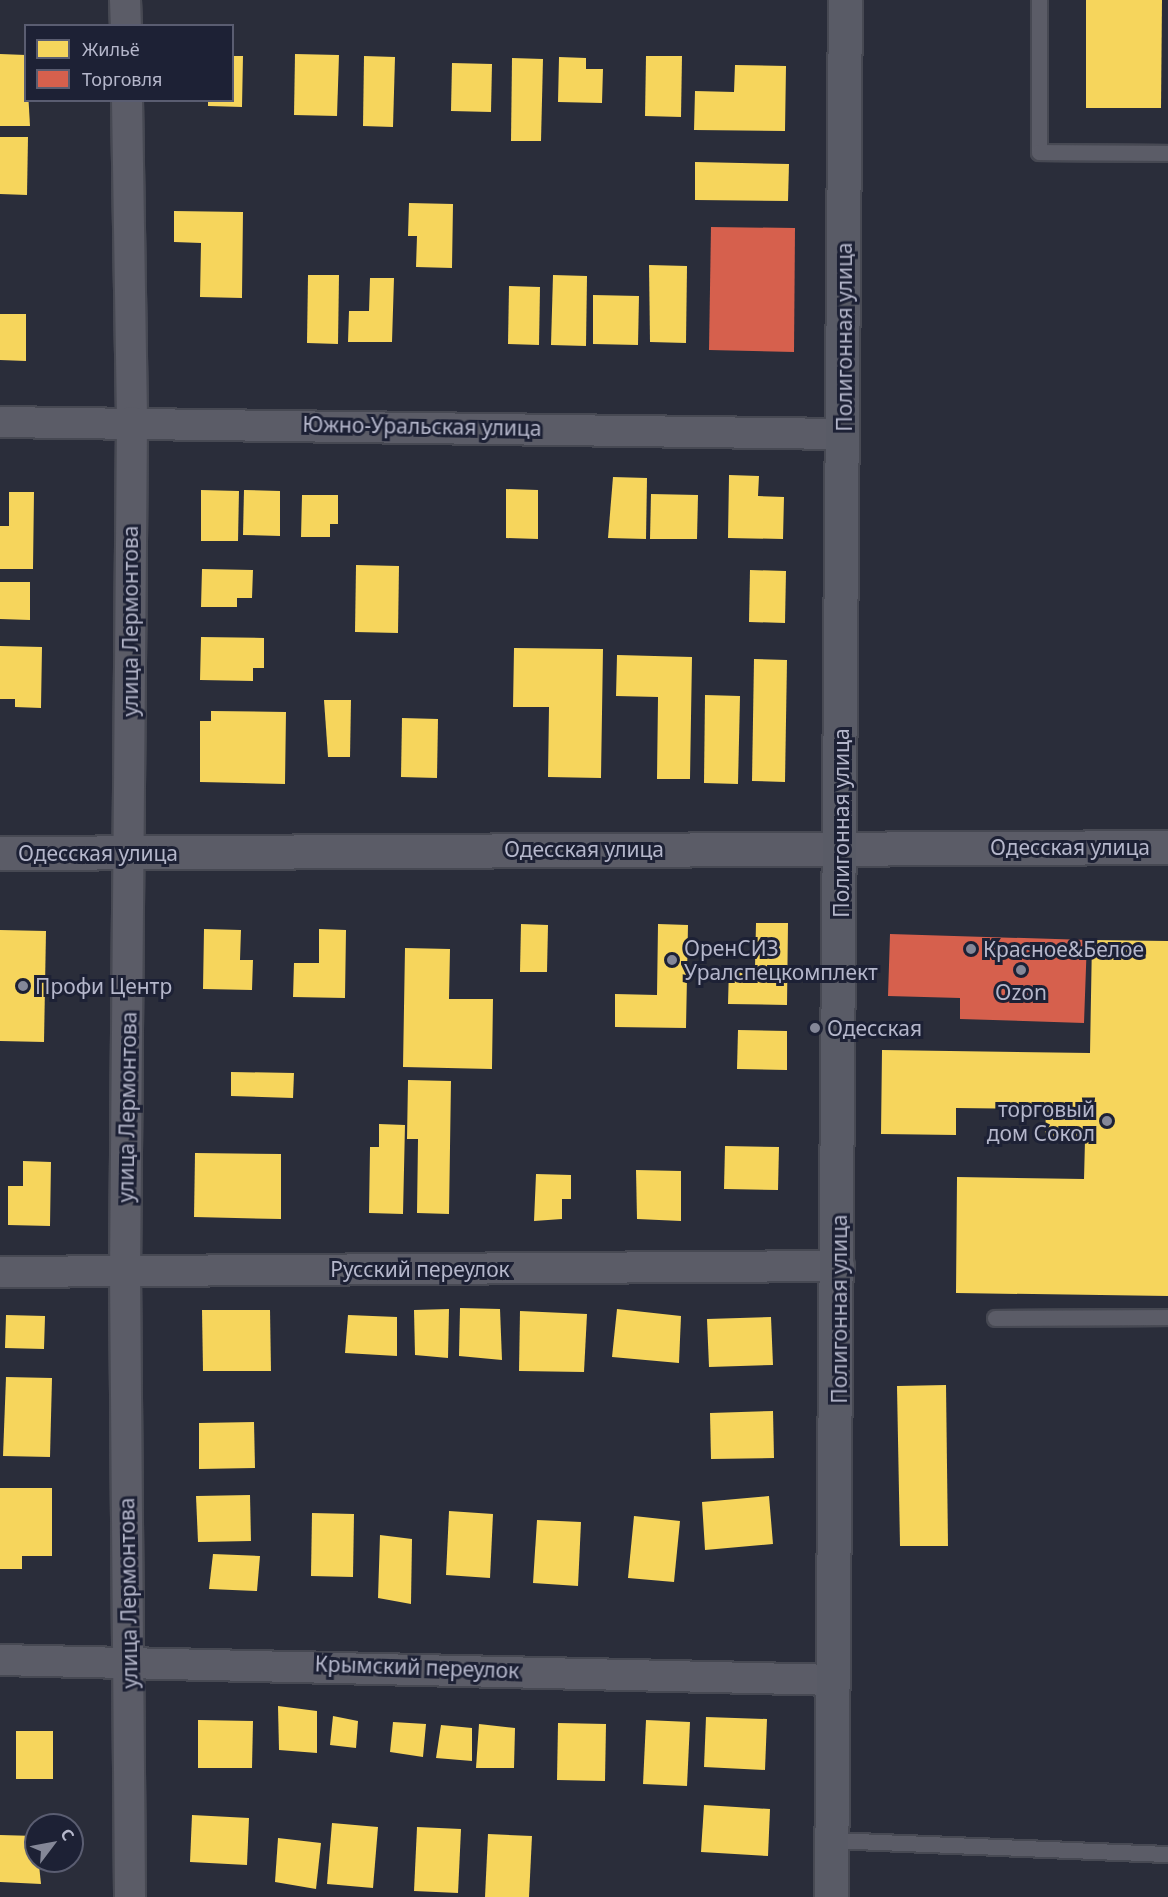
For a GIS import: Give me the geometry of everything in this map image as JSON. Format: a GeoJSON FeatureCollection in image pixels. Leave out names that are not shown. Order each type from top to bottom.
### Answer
{"type":"FeatureCollection","features":[{"type":"Feature","properties":{"kind":"main road","name":"Полигонная улица"},"geometry":{"type":"LineString","coordinates":[[831,1897],[839,1266],[845,0]]}},
{"type":"Feature","properties":{"kind":"street"},"geometry":{"type":"LineString","coordinates":[[125,0],[126,24]]}},
{"type":"Feature","properties":{"kind":"street","name":"улица Лермонтова"},"geometry":{"type":"LineString","coordinates":[[127,102],[132,422],[125,1271],[130,1897]]}},
{"type":"Feature","properties":{"kind":"street","name":"Южно-Уральская улица"},"geometry":{"type":"LineString","coordinates":[[0,422],[132,422],[843,434]]}},
{"type":"Feature","properties":{"kind":"street","name":"Одесская улица"},"geometry":{"type":"LineString","coordinates":[[0,853],[1168,847]]}},
{"type":"Feature","properties":{"kind":"street","name":"Русский переулок"},"geometry":{"type":"LineString","coordinates":[[0,1272],[839,1266]]}},
{"type":"Feature","properties":{"kind":"street","name":"Крымский переулок"},"geometry":{"type":"LineString","coordinates":[[0,1660],[129,1659],[835,1680]]}},
{"type":"Feature","properties":{"kind":"lane"},"geometry":{"type":"LineString","coordinates":[[1039,0],[1039,152],[1168,153]]}},
{"type":"Feature","properties":{"kind":"lane"},"geometry":{"type":"LineString","coordinates":[[995,1318],[1168,1317]]}},
{"type":"Feature","properties":{"kind":"lane"},"geometry":{"type":"LineString","coordinates":[[832,1840],[1168,1854]]}},
{"type":"Feature","properties":{"kind":"building: Жильё"},"geometry":{"type":"Polygon","coordinates":[[[1086,0],[1162,0],[1161,108],[1086,108],[1086,0]]]}},
{"type":"Feature","properties":{"kind":"building: Жильё"},"geometry":{"type":"Polygon","coordinates":[[[0,54],[24,55],[24,102],[29,102],[30,126],[0,126],[0,54]]]}},
{"type":"Feature","properties":{"kind":"building: Жильё"},"geometry":{"type":"Polygon","coordinates":[[[295,54],[339,55],[337,116],[294,115],[295,54]]]}},
{"type":"Feature","properties":{"kind":"building: Жильё"},"geometry":{"type":"Polygon","coordinates":[[[234,56],[243,56],[242,107],[208,106],[208,102],[234,102],[234,56]]]}},
{"type":"Feature","properties":{"kind":"building: Жильё"},"geometry":{"type":"Polygon","coordinates":[[[364,56],[395,57],[393,127],[363,126],[364,56]]]}},
{"type":"Feature","properties":{"kind":"building: Жильё"},"geometry":{"type":"Polygon","coordinates":[[[646,56],[682,56],[681,117],[645,116],[646,56]]]}},
{"type":"Feature","properties":{"kind":"building: Жильё"},"geometry":{"type":"Polygon","coordinates":[[[559,57],[586,58],[586,69],[603,69],[602,103],[558,102],[559,57]]]}},
{"type":"Feature","properties":{"kind":"building: Жильё"},"geometry":{"type":"Polygon","coordinates":[[[512,58],[543,59],[541,141],[511,141],[512,58]]]}},
{"type":"Feature","properties":{"kind":"building: Жильё"},"geometry":{"type":"Polygon","coordinates":[[[452,63],[492,64],[491,112],[451,111],[452,63]]]}},
{"type":"Feature","properties":{"kind":"building: Жильё"},"geometry":{"type":"Polygon","coordinates":[[[735,65],[786,66],[785,131],[694,130],[695,91],[734,92],[735,65]]]}},
{"type":"Feature","properties":{"kind":"building: Жильё"},"geometry":{"type":"Polygon","coordinates":[[[0,137],[28,137],[27,195],[0,194],[0,137]]]}},
{"type":"Feature","properties":{"kind":"building: Жильё"},"geometry":{"type":"Polygon","coordinates":[[[695,162],[789,164],[788,201],[695,200],[695,162]]]}},
{"type":"Feature","properties":{"kind":"building: Жильё"},"geometry":{"type":"Polygon","coordinates":[[[409,203],[453,204],[452,268],[416,267],[417,236],[408,236],[409,203]]]}},
{"type":"Feature","properties":{"kind":"building: Жильё"},"geometry":{"type":"Polygon","coordinates":[[[174,211],[243,212],[242,298],[200,297],[201,243],[174,242],[174,211]]]}},
{"type":"Feature","properties":{"kind":"building: Жильё"},"geometry":{"type":"Polygon","coordinates":[[[649,265],[687,266],[686,343],[650,342],[649,265]]]}},
{"type":"Feature","properties":{"kind":"building: Жильё"},"geometry":{"type":"Polygon","coordinates":[[[308,275],[339,275],[338,344],[307,343],[308,275]]]}},
{"type":"Feature","properties":{"kind":"building: Жильё"},"geometry":{"type":"Polygon","coordinates":[[[553,275],[587,276],[586,346],[551,345],[553,275]]]}},
{"type":"Feature","properties":{"kind":"building: Жильё"},"geometry":{"type":"Polygon","coordinates":[[[370,278],[394,278],[392,342],[348,342],[349,311],[369,311],[370,278]]]}},
{"type":"Feature","properties":{"kind":"building: Жильё"},"geometry":{"type":"Polygon","coordinates":[[[509,286],[540,287],[539,345],[508,344],[509,286]]]}},
{"type":"Feature","properties":{"kind":"building: Жильё"},"geometry":{"type":"Polygon","coordinates":[[[593,295],[639,296],[638,345],[593,344],[593,295]]]}},
{"type":"Feature","properties":{"kind":"building: Жильё"},"geometry":{"type":"Polygon","coordinates":[[[0,314],[26,314],[26,361],[0,360],[0,314]]]}},
{"type":"Feature","properties":{"kind":"building: Жильё"},"geometry":{"type":"Polygon","coordinates":[[[729,475],[759,476],[758,496],[784,497],[783,539],[728,538],[729,475]]]}},
{"type":"Feature","properties":{"kind":"building: Жильё"},"geometry":{"type":"Polygon","coordinates":[[[613,477],[647,478],[646,539],[608,538],[613,477]]]}},
{"type":"Feature","properties":{"kind":"building: Жильё"},"geometry":{"type":"Polygon","coordinates":[[[506,489],[538,490],[538,539],[506,538],[506,489]]]}},
{"type":"Feature","properties":{"kind":"building: Жильё"},"geometry":{"type":"Polygon","coordinates":[[[201,490],[239,491],[238,541],[201,541],[201,490]]]}},
{"type":"Feature","properties":{"kind":"building: Жильё"},"geometry":{"type":"Polygon","coordinates":[[[244,490],[280,491],[280,536],[243,535],[244,490]]]}},
{"type":"Feature","properties":{"kind":"building: Жильё"},"geometry":{"type":"Polygon","coordinates":[[[9,492],[34,492],[33,569],[0,569],[0,526],[9,526],[9,492]]]}},
{"type":"Feature","properties":{"kind":"building: Жильё"},"geometry":{"type":"Polygon","coordinates":[[[651,494],[698,495],[697,539],[650,539],[651,494]]]}},
{"type":"Feature","properties":{"kind":"building: Жильё"},"geometry":{"type":"Polygon","coordinates":[[[302,495],[338,495],[338,524],[330,524],[330,537],[301,537],[302,495]]]}},
{"type":"Feature","properties":{"kind":"building: Жильё"},"geometry":{"type":"Polygon","coordinates":[[[356,565],[399,566],[398,633],[355,632],[356,565]]]}},
{"type":"Feature","properties":{"kind":"building: Жильё"},"geometry":{"type":"Polygon","coordinates":[[[202,569],[253,570],[252,598],[237,598],[237,607],[201,607],[202,569]]]}},
{"type":"Feature","properties":{"kind":"building: Жильё"},"geometry":{"type":"Polygon","coordinates":[[[750,570],[786,571],[785,623],[749,622],[750,570]]]}},
{"type":"Feature","properties":{"kind":"building: Жильё"},"geometry":{"type":"Polygon","coordinates":[[[0,582],[30,582],[30,620],[0,619],[0,582]]]}},
{"type":"Feature","properties":{"kind":"building: Жильё"},"geometry":{"type":"Polygon","coordinates":[[[201,637],[264,638],[264,668],[253,668],[253,681],[200,680],[201,637]]]}},
{"type":"Feature","properties":{"kind":"building: Жильё"},"geometry":{"type":"Polygon","coordinates":[[[0,646],[42,647],[41,708],[15,707],[15,699],[0,699],[0,646]]]}},
{"type":"Feature","properties":{"kind":"building: Жильё"},"geometry":{"type":"Polygon","coordinates":[[[514,648],[603,649],[601,778],[548,777],[549,707],[513,707],[514,648]]]}},
{"type":"Feature","properties":{"kind":"building: Жильё"},"geometry":{"type":"Polygon","coordinates":[[[617,655],[692,657],[690,779],[657,779],[658,697],[616,696],[617,655]]]}},
{"type":"Feature","properties":{"kind":"building: Жильё"},"geometry":{"type":"Polygon","coordinates":[[[754,659],[787,660],[785,782],[752,781],[754,659]]]}},
{"type":"Feature","properties":{"kind":"building: Жильё"},"geometry":{"type":"Polygon","coordinates":[[[705,695],[740,696],[738,784],[704,783],[705,695]]]}},
{"type":"Feature","properties":{"kind":"building: Жильё"},"geometry":{"type":"Polygon","coordinates":[[[324,700],[351,700],[350,757],[328,757],[324,700]]]}},
{"type":"Feature","properties":{"kind":"building: Жильё"},"geometry":{"type":"Polygon","coordinates":[[[211,711],[286,712],[285,784],[200,782],[200,721],[211,721],[211,711]]]}},
{"type":"Feature","properties":{"kind":"building: Жильё"},"geometry":{"type":"Polygon","coordinates":[[[402,718],[438,719],[437,778],[401,777],[402,718]]]}},
{"type":"Feature","properties":{"kind":"building: Жильё"},"geometry":{"type":"Polygon","coordinates":[[[756,923],[788,923],[787,1005],[728,1004],[729,967],[755,968],[756,923]]]}},
{"type":"Feature","properties":{"kind":"building: Жильё"},"geometry":{"type":"Polygon","coordinates":[[[521,924],[548,925],[547,972],[520,972],[521,924]]]}},
{"type":"Feature","properties":{"kind":"building: Жильё","name":"ОренСИЗ Уралспецкомплект"},"geometry":{"type":"Polygon","coordinates":[[[658,924],[688,925],[686,1028],[615,1027],[615,994],[657,995],[658,924]]]}},
{"type":"Feature","properties":{"kind":"building: Жильё"},"geometry":{"type":"Polygon","coordinates":[[[204,929],[241,930],[240,960],[253,960],[252,990],[203,989],[204,929]]]}},
{"type":"Feature","properties":{"kind":"building: Жильё"},"geometry":{"type":"Polygon","coordinates":[[[319,929],[346,930],[345,998],[293,997],[294,963],[319,963],[319,929]]]}},
{"type":"Feature","properties":{"kind":"building: Жильё","name":"Профи Центр"},"geometry":{"type":"Polygon","coordinates":[[[0,930],[46,931],[44,1042],[0,1041],[0,930]]]}},
{"type":"Feature","properties":{"kind":"building: Жильё","name":"торговый дом Сокол"},"geometry":{"type":"Polygon","coordinates":[[[1092,940],[1168,941],[1168,1296],[956,1293],[957,1177],[1084,1179],[1085,1140],[1045,1139],[1046,1109],[956,1108],[956,1135],[881,1134],[882,1050],[1090,1053],[1092,940]]]}},
{"type":"Feature","properties":{"kind":"building: Жильё"},"geometry":{"type":"Polygon","coordinates":[[[405,948],[450,949],[449,999],[493,999],[492,1069],[403,1067],[405,948]]]}},
{"type":"Feature","properties":{"kind":"building: Жильё"},"geometry":{"type":"Polygon","coordinates":[[[738,1030],[787,1031],[787,1070],[737,1069],[738,1030]]]}},
{"type":"Feature","properties":{"kind":"building: Жильё"},"geometry":{"type":"Polygon","coordinates":[[[231,1072],[294,1073],[293,1098],[231,1096],[231,1072]]]}},
{"type":"Feature","properties":{"kind":"building: Жильё"},"geometry":{"type":"Polygon","coordinates":[[[408,1080],[451,1081],[449,1214],[417,1213],[418,1139],[407,1139],[408,1080]]]}},
{"type":"Feature","properties":{"kind":"building: Жильё"},"geometry":{"type":"Polygon","coordinates":[[[379,1124],[405,1125],[403,1214],[369,1213],[370,1147],[379,1147],[379,1124]]]}},
{"type":"Feature","properties":{"kind":"building: Жильё"},"geometry":{"type":"Polygon","coordinates":[[[725,1146],[779,1147],[778,1190],[724,1189],[725,1146]]]}},
{"type":"Feature","properties":{"kind":"building: Жильё"},"geometry":{"type":"Polygon","coordinates":[[[195,1153],[281,1154],[281,1219],[194,1217],[195,1153]]]}},
{"type":"Feature","properties":{"kind":"building: Жильё"},"geometry":{"type":"Polygon","coordinates":[[[23,1161],[51,1162],[50,1226],[8,1225],[8,1186],[23,1186],[23,1161]]]}},
{"type":"Feature","properties":{"kind":"building: Жильё"},"geometry":{"type":"Polygon","coordinates":[[[636,1170],[681,1171],[681,1221],[637,1219],[636,1170]]]}},
{"type":"Feature","properties":{"kind":"building: Жильё"},"geometry":{"type":"Polygon","coordinates":[[[536,1174],[571,1175],[571,1199],[562,1199],[562,1219],[534,1221],[536,1174]]]}},
{"type":"Feature","properties":{"kind":"building: Жильё"},"geometry":{"type":"Polygon","coordinates":[[[460,1308],[500,1309],[502,1360],[459,1356],[460,1308]]]}},
{"type":"Feature","properties":{"kind":"building: Жильё"},"geometry":{"type":"Polygon","coordinates":[[[449,1309],[448,1358],[415,1355],[414,1310],[449,1309]]]}},
{"type":"Feature","properties":{"kind":"building: Жильё"},"geometry":{"type":"Polygon","coordinates":[[[617,1309],[681,1316],[679,1363],[612,1357],[617,1309]]]}},
{"type":"Feature","properties":{"kind":"building: Жильё"},"geometry":{"type":"Polygon","coordinates":[[[202,1310],[270,1310],[271,1371],[203,1371],[202,1310]]]}},
{"type":"Feature","properties":{"kind":"building: Жильё"},"geometry":{"type":"Polygon","coordinates":[[[520,1311],[587,1314],[584,1372],[519,1371],[520,1311]]]}},
{"type":"Feature","properties":{"kind":"building: Жильё"},"geometry":{"type":"Polygon","coordinates":[[[6,1315],[45,1316],[44,1349],[5,1348],[6,1315]]]}},
{"type":"Feature","properties":{"kind":"building: Жильё"},"geometry":{"type":"Polygon","coordinates":[[[348,1315],[397,1317],[397,1356],[345,1353],[348,1315]]]}},
{"type":"Feature","properties":{"kind":"building: Жильё"},"geometry":{"type":"Polygon","coordinates":[[[771,1317],[773,1365],[709,1367],[707,1319],[771,1317]]]}},
{"type":"Feature","properties":{"kind":"building: Жильё"},"geometry":{"type":"Polygon","coordinates":[[[6,1377],[52,1378],[50,1457],[3,1456],[6,1377]]]}},
{"type":"Feature","properties":{"kind":"building: Жильё"},"geometry":{"type":"Polygon","coordinates":[[[946,1385],[948,1546],[900,1546],[897,1386],[946,1385]]]}},
{"type":"Feature","properties":{"kind":"building: Жильё"},"geometry":{"type":"Polygon","coordinates":[[[773,1411],[774,1458],[711,1459],[710,1413],[773,1411]]]}},
{"type":"Feature","properties":{"kind":"building: Жильё"},"geometry":{"type":"Polygon","coordinates":[[[254,1422],[255,1468],[199,1469],[199,1423],[254,1422]]]}},
{"type":"Feature","properties":{"kind":"building: Жильё"},"geometry":{"type":"Polygon","coordinates":[[[0,1488],[52,1488],[52,1556],[22,1556],[22,1569],[0,1569],[0,1488]]]}},
{"type":"Feature","properties":{"kind":"building: Жильё"},"geometry":{"type":"Polygon","coordinates":[[[250,1495],[251,1541],[198,1542],[196,1496],[250,1495]]]}},
{"type":"Feature","properties":{"kind":"building: Жильё"},"geometry":{"type":"Polygon","coordinates":[[[769,1496],[773,1544],[705,1550],[702,1502],[769,1496]]]}},
{"type":"Feature","properties":{"kind":"building: Жильё"},"geometry":{"type":"Polygon","coordinates":[[[449,1511],[493,1514],[490,1578],[446,1575],[449,1511]]]}},
{"type":"Feature","properties":{"kind":"building: Жильё"},"geometry":{"type":"Polygon","coordinates":[[[312,1513],[354,1514],[353,1577],[311,1576],[312,1513]]]}},
{"type":"Feature","properties":{"kind":"building: Жильё"},"geometry":{"type":"Polygon","coordinates":[[[634,1516],[680,1521],[674,1582],[628,1578],[634,1516]]]}},
{"type":"Feature","properties":{"kind":"building: Жильё"},"geometry":{"type":"Polygon","coordinates":[[[537,1520],[581,1522],[578,1586],[533,1583],[537,1520]]]}},
{"type":"Feature","properties":{"kind":"building: Жильё"},"geometry":{"type":"Polygon","coordinates":[[[380,1535],[412,1539],[411,1604],[378,1598],[380,1535]]]}},
{"type":"Feature","properties":{"kind":"building: Жильё"},"geometry":{"type":"Polygon","coordinates":[[[213,1554],[260,1556],[257,1591],[209,1589],[213,1554]]]}},
{"type":"Feature","properties":{"kind":"building: Жильё"},"geometry":{"type":"Polygon","coordinates":[[[278,1706],[317,1711],[317,1753],[279,1750],[278,1706]]]}},
{"type":"Feature","properties":{"kind":"building: Жильё"},"geometry":{"type":"Polygon","coordinates":[[[333,1716],[358,1721],[356,1748],[330,1745],[333,1716]]]}},
{"type":"Feature","properties":{"kind":"building: Жильё"},"geometry":{"type":"Polygon","coordinates":[[[706,1717],[767,1719],[765,1770],[704,1767],[706,1717]]]}},
{"type":"Feature","properties":{"kind":"building: Жильё"},"geometry":{"type":"Polygon","coordinates":[[[198,1720],[253,1721],[252,1768],[198,1768],[198,1720]]]}},
{"type":"Feature","properties":{"kind":"building: Жильё"},"geometry":{"type":"Polygon","coordinates":[[[646,1720],[690,1722],[687,1786],[643,1784],[646,1720]]]}},
{"type":"Feature","properties":{"kind":"building: Жильё"},"geometry":{"type":"Polygon","coordinates":[[[393,1722],[426,1724],[423,1757],[390,1752],[393,1722]]]}},
{"type":"Feature","properties":{"kind":"building: Жильё"},"geometry":{"type":"Polygon","coordinates":[[[558,1723],[606,1724],[605,1781],[557,1780],[558,1723]]]}},
{"type":"Feature","properties":{"kind":"building: Жильё"},"geometry":{"type":"Polygon","coordinates":[[[479,1724],[515,1728],[514,1768],[476,1768],[479,1724]]]}},
{"type":"Feature","properties":{"kind":"building: Жильё"},"geometry":{"type":"Polygon","coordinates":[[[441,1725],[472,1728],[472,1761],[436,1758],[441,1725]]]}},
{"type":"Feature","properties":{"kind":"building: Жильё"},"geometry":{"type":"Polygon","coordinates":[[[16,1731],[53,1731],[53,1779],[16,1779],[16,1731]]]}},
{"type":"Feature","properties":{"kind":"building: Жильё"},"geometry":{"type":"Polygon","coordinates":[[[704,1805],[770,1809],[768,1856],[701,1852],[704,1805]]]}},
{"type":"Feature","properties":{"kind":"building: Жильё"},"geometry":{"type":"Polygon","coordinates":[[[192,1815],[249,1818],[247,1865],[190,1862],[192,1815]]]}},
{"type":"Feature","properties":{"kind":"building: Жильё"},"geometry":{"type":"Polygon","coordinates":[[[332,1823],[378,1827],[373,1888],[327,1884],[332,1823]]]}},
{"type":"Feature","properties":{"kind":"building: Жильё"},"geometry":{"type":"Polygon","coordinates":[[[417,1827],[461,1829],[458,1893],[414,1891],[417,1827]]]}},
{"type":"Feature","properties":{"kind":"building: Жильё"},"geometry":{"type":"Polygon","coordinates":[[[488,1834],[532,1836],[529,1897],[485,1897],[488,1834]]]}},
{"type":"Feature","properties":{"kind":"building: Жильё"},"geometry":{"type":"Polygon","coordinates":[[[0,1835],[24,1836],[24,1873],[40,1873],[41,1884],[0,1882],[0,1835]]]}},
{"type":"Feature","properties":{"kind":"building: Жильё"},"geometry":{"type":"Polygon","coordinates":[[[278,1838],[321,1843],[316,1889],[275,1882],[278,1838]]]}},
{"type":"Feature","properties":{"kind":"building: Торговля"},"geometry":{"type":"Polygon","coordinates":[[[711,227],[795,228],[794,352],[709,350],[711,227]]]}},
{"type":"Feature","properties":{"kind":"building: Торговля"},"geometry":{"type":"Polygon","coordinates":[[[890,934],[1087,940],[1084,1023],[960,1019],[960,998],[888,996],[890,934]]]}},
{"type":"Feature","properties":{"kind":"place","name":"Красное&Белое"},"geometry":{"type":"Point","coordinates":[971,949]}},
{"type":"Feature","properties":{"kind":"place","name":"ОренСИЗ Уралспецкомплект"},"geometry":{"type":"Point","coordinates":[672,960]}},
{"type":"Feature","properties":{"kind":"place","name":"Ozon"},"geometry":{"type":"Point","coordinates":[1021,970]}},
{"type":"Feature","properties":{"kind":"place","name":"Профи Центр"},"geometry":{"type":"Point","coordinates":[23,986]}},
{"type":"Feature","properties":{"kind":"place","name":"Одесская"},"geometry":{"type":"Point","coordinates":[815,1028]}},
{"type":"Feature","properties":{"kind":"place","name":"торговый дом Сокол"},"geometry":{"type":"Point","coordinates":[1107,1121]}}]}
